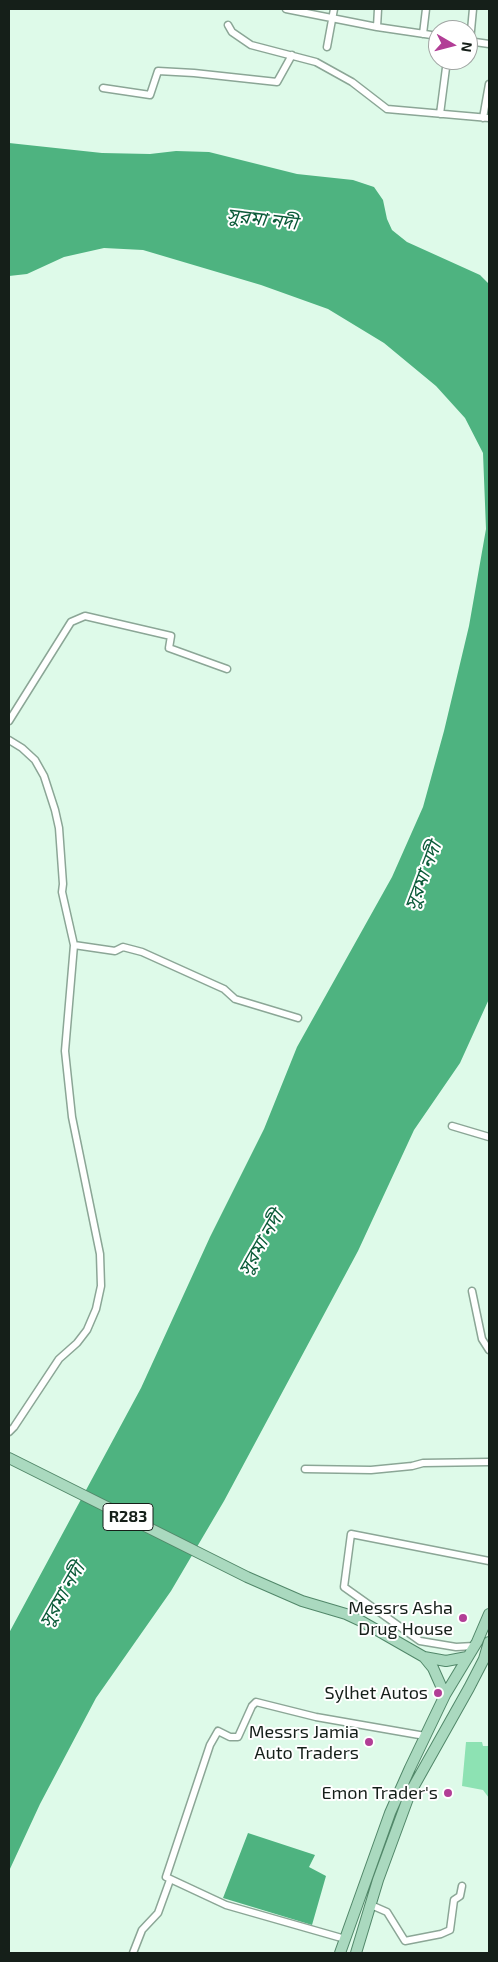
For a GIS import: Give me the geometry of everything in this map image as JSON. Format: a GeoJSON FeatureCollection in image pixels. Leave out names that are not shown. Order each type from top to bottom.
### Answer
{"type":"FeatureCollection","features":[{"type":"Feature","properties":{"kind":"main road","name":"R283"},"geometry":{"type":"LineString","coordinates":[[9,1458],[247,1577],[302,1601],[346,1614],[424,1657]]}},
{"type":"Feature","properties":{"kind":"main road"},"geometry":{"type":"LineString","coordinates":[[340,1953],[390,1813],[425,1736],[454,1679],[474,1646],[489,1614]]}},
{"type":"Feature","properties":{"kind":"main road"},"geometry":{"type":"LineString","coordinates":[[356,1953],[397,1825],[410,1793],[470,1688],[484,1659],[489,1642]]}},
{"type":"Feature","properties":{"kind":"main road"},"geometry":{"type":"LineString","coordinates":[[424,1657],[446,1661],[467,1657]]}},
{"type":"Feature","properties":{"kind":"main road"},"geometry":{"type":"LineString","coordinates":[[424,1657],[434,1668],[446,1695]]}},
{"type":"Feature","properties":{"kind":"main road"},"geometry":{"type":"LineString","coordinates":[[454,1679],[470,1688]]}},
{"type":"Feature","properties":{"kind":"street"},"geometry":{"type":"LineString","coordinates":[[286,9],[377,27],[428,35]]}},
{"type":"Feature","properties":{"kind":"street"},"geometry":{"type":"LineString","coordinates":[[327,47],[334,9]]}},
{"type":"Feature","properties":{"kind":"street"},"geometry":{"type":"LineString","coordinates":[[377,27],[378,9]]}},
{"type":"Feature","properties":{"kind":"street"},"geometry":{"type":"LineString","coordinates":[[424,34],[426,9]]}},
{"type":"Feature","properties":{"kind":"street"},"geometry":{"type":"LineString","coordinates":[[228,25],[232,32],[251,45],[292,54],[316,62],[352,82],[387,109],[486,118],[489,84]]}},
{"type":"Feature","properties":{"kind":"street"},"geometry":{"type":"LineString","coordinates":[[103,88],[150,95],[158,71],[277,82],[292,54]]}},
{"type":"Feature","properties":{"kind":"street"},"geometry":{"type":"LineString","coordinates":[[440,114],[446,70]]}},
{"type":"Feature","properties":{"kind":"street"},"geometry":{"type":"LineString","coordinates":[[9,721],[71,622],[85,616],[171,636],[169,648],[227,669]]}},
{"type":"Feature","properties":{"kind":"street"},"geometry":{"type":"LineString","coordinates":[[9,740],[22,748],[35,760],[44,776],[52,802],[61,847],[62,892],[74,945],[65,1051],[72,1117],[100,1254],[101,1286],[96,1309],[87,1330],[77,1343],[59,1359],[9,1432]]}},
{"type":"Feature","properties":{"kind":"street"},"geometry":{"type":"LineString","coordinates":[[74,945],[115,951],[123,947],[142,952],[224,989],[235,999],[298,1018]]}},
{"type":"Feature","properties":{"kind":"street"},"geometry":{"type":"LineString","coordinates":[[452,1126],[489,1137]]}},
{"type":"Feature","properties":{"kind":"street"},"geometry":{"type":"LineString","coordinates":[[472,1291],[482,1339],[489,1350]]}},
{"type":"Feature","properties":{"kind":"street"},"geometry":{"type":"LineString","coordinates":[[305,1468],[371,1470],[412,1466],[423,1463],[489,1462]]}},
{"type":"Feature","properties":{"kind":"street"},"geometry":{"type":"LineString","coordinates":[[474,1646],[456,1647],[420,1641],[344,1587],[350,1534],[489,1561]]}},
{"type":"Feature","properties":{"kind":"street"},"geometry":{"type":"LineString","coordinates":[[345,1939],[226,1905],[166,1877],[166,1872],[214,1736],[218,1731],[230,1737],[238,1737],[256,1702],[316,1717],[425,1736]]}},
{"type":"Feature","properties":{"kind":"street"},"geometry":{"type":"LineString","coordinates":[[133,1953],[142,1930],[158,1913],[170,1880]]}},
{"type":"Feature","properties":{"kind":"street"},"geometry":{"type":"LineString","coordinates":[[371,1905],[387,1912],[405,1941],[433,1936],[450,1930],[454,1900],[460,1896],[462,1886]]}},
{"type":"Feature","properties":{"kind":"shaded area"},"geometry":{"type":"Polygon","coordinates":[[[466,1742],[482,1742],[483,1746],[489,1746],[489,1798],[483,1790],[462,1786],[466,1742]]]}},
{"type":"Feature","properties":{"kind":"water","name":"সুরমা নদী"},"geometry":{"type":"Polygon","coordinates":[[[9,143],[102,153],[209,152],[297,174],[353,180],[374,187],[383,200],[387,219],[392,230],[407,242],[480,275],[489,284],[489,999],[460,1063],[414,1130],[358,1251],[224,1501],[171,1591],[96,1698],[40,1804],[9,1871],[9,1633],[141,1388],[210,1237],[264,1129],[297,1047],[392,877],[423,807],[444,731],[469,626],[486,529],[483,453],[465,418],[436,386],[384,343],[328,309],[261,285],[143,250],[104,248],[64,257],[27,274],[9,276],[9,143]]]}},
{"type":"Feature","properties":{"kind":"water"},"geometry":{"type":"Polygon","coordinates":[[[248,1833],[315,1855],[309,1867],[326,1876],[312,1925],[223,1898],[248,1833]]]}},
{"type":"Feature","properties":{"kind":"place","name":"Messrs Asha Drug House"},"geometry":{"type":"Point","coordinates":[463,1618]}},
{"type":"Feature","properties":{"kind":"place","name":"Sylhet Autos"},"geometry":{"type":"Point","coordinates":[438,1693]}},
{"type":"Feature","properties":{"kind":"place","name":"Messrs Jamia Auto Traders"},"geometry":{"type":"Point","coordinates":[369,1742]}},
{"type":"Feature","properties":{"kind":"place","name":"Emon Trader's"},"geometry":{"type":"Point","coordinates":[448,1793]}}]}
